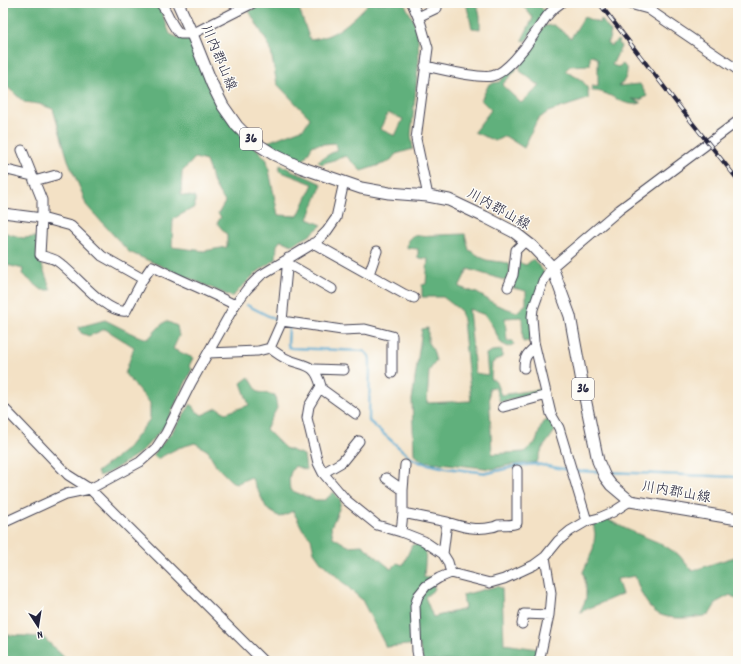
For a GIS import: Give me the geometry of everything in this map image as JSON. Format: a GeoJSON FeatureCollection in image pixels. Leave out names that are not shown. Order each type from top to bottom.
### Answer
{"type":"FeatureCollection","features":[{"type":"Feature","properties":{"kind":"main road","name":"川内郡山線"},"geometry":{"type":"LineString","coordinates":[[178,3],[212,84],[223,106],[237,126],[251,140],[273,154],[300,168],[361,188],[449,200],[514,232],[552,267],[570,316],[584,398],[601,469],[605,477],[612,485],[630,501],[738,519]]}},
{"type":"Feature","properties":{"kind":"street"},"geometry":{"type":"LineString","coordinates":[[160,3],[163,6],[174,29],[180,34],[192,34],[253,3]]}},
{"type":"Feature","properties":{"kind":"street"},"geometry":{"type":"LineString","coordinates":[[412,3],[428,48],[416,139],[428,196]]}},
{"type":"Feature","properties":{"kind":"street"},"geometry":{"type":"LineString","coordinates":[[425,66],[482,77],[493,76],[503,71],[527,46],[552,8],[561,3]]}},
{"type":"Feature","properties":{"kind":"street"},"geometry":{"type":"LineString","coordinates":[[626,3],[648,6],[738,70]]}},
{"type":"Feature","properties":{"kind":"street"},"geometry":{"type":"LineString","coordinates":[[418,17],[437,8]]}},
{"type":"Feature","properties":{"kind":"street"},"geometry":{"type":"LineString","coordinates":[[587,521],[559,428],[552,414],[535,347],[532,317],[533,309],[543,281],[552,267],[619,210],[738,120]]}},
{"type":"Feature","properties":{"kind":"street"},"geometry":{"type":"LineString","coordinates":[[22,150],[42,200],[40,255],[57,261],[98,299],[120,312],[126,311],[143,279],[152,266],[235,306]]}},
{"type":"Feature","properties":{"kind":"street"},"geometry":{"type":"LineString","coordinates":[[3,170],[33,178],[56,175]]}},
{"type":"Feature","properties":{"kind":"street"},"geometry":{"type":"LineString","coordinates":[[3,523],[66,494],[90,489],[140,462],[156,448],[166,433],[208,354],[246,289],[261,275],[288,260],[313,243],[328,230],[336,218],[344,182]]}},
{"type":"Feature","properties":{"kind":"street"},"geometry":{"type":"LineString","coordinates":[[3,213],[42,218],[71,226],[102,256],[143,279]]}},
{"type":"Feature","properties":{"kind":"street"},"geometry":{"type":"LineString","coordinates":[[508,287],[513,275],[516,250],[525,241]]}},
{"type":"Feature","properties":{"kind":"street"},"geometry":{"type":"LineString","coordinates":[[313,243],[414,298]]}},
{"type":"Feature","properties":{"kind":"street"},"geometry":{"type":"LineString","coordinates":[[369,274],[376,251]]}},
{"type":"Feature","properties":{"kind":"street"},"geometry":{"type":"LineString","coordinates":[[288,260],[332,289]]}},
{"type":"Feature","properties":{"kind":"street"},"geometry":{"type":"LineString","coordinates":[[270,348],[282,322],[288,260]]}},
{"type":"Feature","properties":{"kind":"street"},"geometry":{"type":"LineString","coordinates":[[282,322],[342,330],[365,329],[392,336],[392,373]]}},
{"type":"Feature","properties":{"kind":"street"},"geometry":{"type":"LineString","coordinates":[[524,368],[524,359],[535,347]]}},
{"type":"Feature","properties":{"kind":"street"},"geometry":{"type":"LineString","coordinates":[[208,354],[258,351],[270,348]]}},
{"type":"Feature","properties":{"kind":"street"},"geometry":{"type":"LineString","coordinates":[[270,348],[289,360],[307,364],[314,369],[318,376],[320,388],[308,406],[307,418],[318,462],[323,472],[346,500],[377,525],[424,541],[443,554],[448,562],[451,574]]}},
{"type":"Feature","properties":{"kind":"street"},"geometry":{"type":"LineString","coordinates":[[314,369],[344,370]]}},
{"type":"Feature","properties":{"kind":"street"},"geometry":{"type":"LineString","coordinates":[[320,388],[356,414]]}},
{"type":"Feature","properties":{"kind":"street"},"geometry":{"type":"LineString","coordinates":[[503,407],[547,395]]}},
{"type":"Feature","properties":{"kind":"street"},"geometry":{"type":"LineString","coordinates":[[3,407],[68,475],[90,489],[263,661]]}},
{"type":"Feature","properties":{"kind":"street"},"geometry":{"type":"LineString","coordinates":[[323,472],[342,462],[359,441]]}},
{"type":"Feature","properties":{"kind":"street"},"geometry":{"type":"LineString","coordinates":[[401,532],[405,465]]}},
{"type":"Feature","properties":{"kind":"street"},"geometry":{"type":"LineString","coordinates":[[403,513],[472,528],[515,524],[517,522],[517,470]]}},
{"type":"Feature","properties":{"kind":"street"},"geometry":{"type":"LineString","coordinates":[[386,478],[404,490]]}},
{"type":"Feature","properties":{"kind":"street"},"geometry":{"type":"LineString","coordinates":[[419,661],[417,651],[415,606],[418,596],[426,586],[439,578],[451,574],[490,583],[504,579],[534,565],[545,557],[558,541],[570,531],[587,521],[613,512],[630,501]]}},
{"type":"Feature","properties":{"kind":"street"},"geometry":{"type":"LineString","coordinates":[[443,554],[447,522]]}},
{"type":"Feature","properties":{"kind":"street"},"geometry":{"type":"LineString","coordinates":[[541,661],[540,657],[549,615],[551,593],[545,557]]}},
{"type":"Feature","properties":{"kind":"street"},"geometry":{"type":"LineString","coordinates":[[522,624],[524,614],[549,615]]}},
{"type":"Feature","properties":{"kind":"green space"},"geometry":{"type":"Polygon","coordinates":[[[3,3],[155,3],[160,8],[170,34],[179,38],[190,40],[212,93],[267,160],[278,215],[298,216],[313,184],[279,171],[280,165],[322,184],[308,219],[322,225],[309,236],[292,245],[281,240],[277,245],[276,259],[256,273],[232,297],[129,252],[86,205],[68,160],[53,109],[39,104],[24,102],[3,83],[3,3]],[[195,158],[182,172],[181,195],[195,197],[195,207],[173,219],[172,247],[204,251],[227,247],[227,235],[217,223],[221,217],[218,214],[225,202],[215,186],[206,161],[195,158]]]}},
{"type":"Feature","properties":{"kind":"green space"},"geometry":{"type":"Polygon","coordinates":[[[263,3],[297,3],[310,40],[336,32],[350,22],[369,3],[404,3],[413,19],[418,38],[419,59],[411,135],[413,149],[396,154],[389,162],[361,171],[346,156],[321,164],[318,161],[338,149],[335,143],[313,145],[303,161],[265,143],[304,128],[310,118],[277,84],[270,47],[249,11],[263,3]],[[388,113],[380,129],[395,136],[403,119],[388,113]]]}},
{"type":"Feature","properties":{"kind":"green space"},"geometry":{"type":"Polygon","coordinates":[[[466,3],[477,3],[480,17],[480,29],[472,28],[466,3]]]}},
{"type":"Feature","properties":{"kind":"green space"},"geometry":{"type":"Polygon","coordinates":[[[521,3],[537,3],[545,12],[526,41],[522,40],[533,18],[521,3]]]}},
{"type":"Feature","properties":{"kind":"green space"},"geometry":{"type":"Polygon","coordinates":[[[584,17],[599,23],[601,19],[611,32],[608,43],[610,46],[618,40],[621,47],[612,65],[618,67],[623,64],[627,69],[627,74],[625,79],[618,86],[640,84],[647,96],[640,100],[632,99],[641,103],[628,104],[605,93],[592,91],[592,86],[598,87],[598,59],[593,55],[590,56],[590,65],[570,66],[565,71],[585,84],[588,99],[548,112],[537,120],[524,148],[505,136],[495,141],[474,132],[491,110],[481,100],[489,84],[499,82],[516,64],[516,70],[502,85],[521,103],[540,86],[520,71],[520,61],[544,26],[554,25],[571,38],[584,17]]]}},
{"type":"Feature","properties":{"kind":"green space"},"geometry":{"type":"Polygon","coordinates":[[[3,232],[23,238],[37,237],[37,256],[51,290],[42,290],[22,274],[23,269],[3,264],[3,232]]]}},
{"type":"Feature","properties":{"kind":"green space"},"geometry":{"type":"Polygon","coordinates":[[[465,234],[469,250],[486,260],[509,263],[510,273],[507,281],[468,269],[459,287],[477,293],[497,305],[517,312],[526,304],[526,291],[513,288],[517,273],[517,262],[526,265],[533,259],[544,272],[530,341],[523,342],[522,317],[505,318],[507,341],[513,341],[514,344],[508,347],[501,343],[485,315],[469,309],[475,373],[488,375],[486,354],[492,351],[502,350],[502,357],[492,363],[491,380],[495,380],[501,395],[541,389],[542,393],[500,402],[495,387],[489,388],[492,454],[524,452],[536,442],[542,423],[547,420],[550,421],[555,431],[542,449],[537,462],[509,465],[493,469],[422,461],[414,454],[412,400],[422,329],[428,328],[428,343],[433,350],[436,361],[429,371],[427,403],[471,401],[461,311],[443,297],[422,297],[422,285],[426,284],[428,259],[418,258],[418,249],[407,248],[408,240],[412,236],[465,234]]]}},
{"type":"Feature","properties":{"kind":"green space"},"geometry":{"type":"Polygon","coordinates":[[[105,320],[135,335],[148,339],[166,321],[177,326],[179,336],[173,349],[193,358],[189,366],[192,369],[165,426],[141,452],[110,472],[99,476],[97,472],[126,450],[150,419],[150,403],[125,374],[134,347],[105,329],[89,336],[81,333],[79,327],[105,320]]]}},
{"type":"Feature","properties":{"kind":"green space"},"geometry":{"type":"Polygon","coordinates":[[[249,377],[258,392],[275,395],[277,408],[266,429],[285,448],[304,455],[306,470],[295,466],[290,474],[290,490],[315,500],[325,500],[334,492],[341,501],[331,527],[333,537],[348,546],[362,545],[391,569],[397,563],[403,565],[412,545],[423,546],[426,549],[424,578],[430,577],[435,589],[425,597],[433,617],[465,609],[463,595],[497,586],[502,589],[504,644],[538,649],[538,661],[423,661],[419,644],[386,647],[362,600],[321,562],[314,552],[311,538],[303,530],[293,511],[280,517],[267,509],[251,477],[236,484],[217,467],[208,451],[195,443],[178,448],[157,459],[153,455],[172,432],[191,404],[195,410],[202,415],[217,408],[226,413],[249,405],[241,383],[249,377]]]}},
{"type":"Feature","properties":{"kind":"green space"},"geometry":{"type":"Polygon","coordinates":[[[605,518],[626,529],[662,544],[679,555],[692,571],[738,556],[738,600],[730,595],[717,602],[709,615],[679,618],[664,616],[657,613],[646,602],[635,576],[617,579],[622,594],[580,612],[586,599],[586,585],[583,572],[593,550],[595,534],[593,523],[605,518]]]}},
{"type":"Feature","properties":{"kind":"green space"},"geometry":{"type":"Polygon","coordinates":[[[3,630],[6,635],[43,637],[68,661],[3,661],[3,630]]]}},
{"type":"Feature","properties":{"kind":"waterway"},"geometry":{"type":"LineString","coordinates":[[247,305],[280,322]]}},
{"type":"Feature","properties":{"kind":"waterway"},"geometry":{"type":"LineString","coordinates":[[285,325],[289,328],[288,344],[291,348],[363,351],[368,354],[370,363],[369,421],[411,458],[419,462],[446,468],[488,473],[517,466],[536,464],[569,470]]}},
{"type":"Feature","properties":{"kind":"waterway"},"geometry":{"type":"LineString","coordinates":[[576,471],[597,472]]}},
{"type":"Feature","properties":{"kind":"waterway"},"geometry":{"type":"LineString","coordinates":[[607,472],[738,477]]}},
{"type":"Feature","properties":{"kind":"railway"},"geometry":{"type":"LineString","coordinates":[[599,3],[738,180]]}}]}
